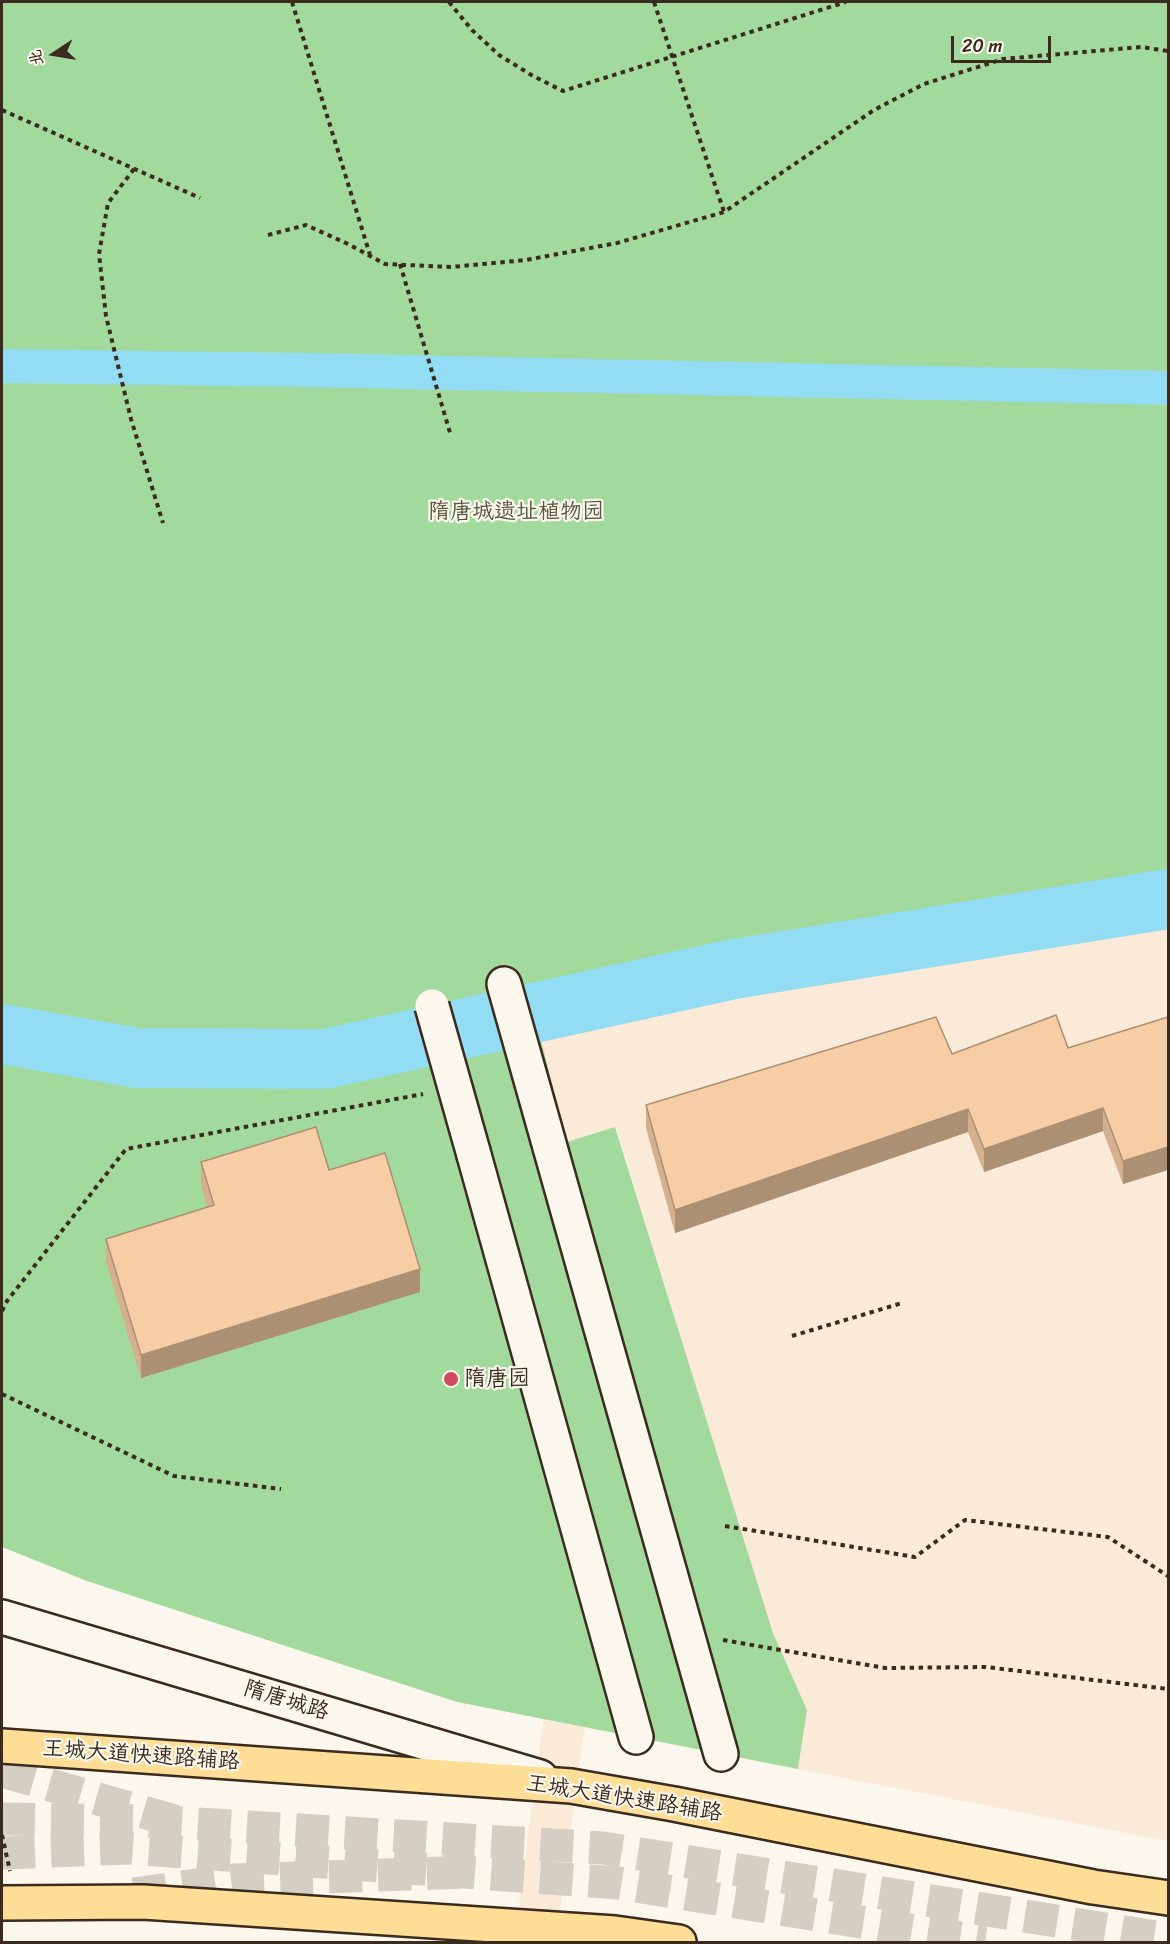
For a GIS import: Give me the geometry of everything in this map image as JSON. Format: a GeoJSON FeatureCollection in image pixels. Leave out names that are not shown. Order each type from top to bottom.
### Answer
{"type":"FeatureCollection","features":[{"type":"Feature","properties":{"kind":"main road","name":"王城大道快速路辅路"},"geometry":{"type":"LineString","coordinates":[[2,1746],[571,1786],[674,1804],[1093,1887],[1168,1898]]}},
{"type":"Feature","properties":{"kind":"main road"},"geometry":{"type":"LineString","coordinates":[[2,1903],[143,1902],[615,1933],[679,1942]]}},
{"type":"Feature","properties":{"kind":"street"},"geometry":{"type":"LineString","coordinates":[[504,984],[721,1754]]}},
{"type":"Feature","properties":{"kind":"street"},"geometry":{"type":"LineString","coordinates":[[432,1006],[636,1737]]}},
{"type":"Feature","properties":{"kind":"street","name":"隋唐城路"},"geometry":{"type":"LineString","coordinates":[[2,1617],[571,1786]]}},
{"type":"Feature","properties":{"kind":"path"},"geometry":{"type":"LineString","coordinates":[[292,2],[370,256]]}},
{"type":"Feature","properties":{"kind":"path"},"geometry":{"type":"LineString","coordinates":[[448,2],[472,30],[499,55],[563,91],[846,2]]}},
{"type":"Feature","properties":{"kind":"path"},"geometry":{"type":"LineString","coordinates":[[654,2],[724,212]]}},
{"type":"Feature","properties":{"kind":"path"},"geometry":{"type":"LineString","coordinates":[[268,234],[306,225],[385,264],[451,267],[526,260],[617,243],[724,212],[874,110],[924,84],[1003,59],[1141,47],[1168,51]]}},
{"type":"Feature","properties":{"kind":"path"},"geometry":{"type":"LineString","coordinates":[[2,110],[200,198]]}},
{"type":"Feature","properties":{"kind":"path"},"geometry":{"type":"LineString","coordinates":[[134,169],[108,204],[99,254],[106,316],[131,419],[163,523]]}},
{"type":"Feature","properties":{"kind":"path"},"geometry":{"type":"LineString","coordinates":[[400,264],[451,436]]}},
{"type":"Feature","properties":{"kind":"path"},"geometry":{"type":"LineString","coordinates":[[2,1311],[7,1301],[126,1149],[455,1089]]}},
{"type":"Feature","properties":{"kind":"path"},"geometry":{"type":"LineString","coordinates":[[792,1336],[902,1303]]}},
{"type":"Feature","properties":{"kind":"path"},"geometry":{"type":"LineString","coordinates":[[2,1394],[174,1476],[280,1488]]}},
{"type":"Feature","properties":{"kind":"path"},"geometry":{"type":"LineString","coordinates":[[725,1526],[915,1557],[965,1520],[1107,1537],[1168,1576]]}},
{"type":"Feature","properties":{"kind":"path"},"geometry":{"type":"LineString","coordinates":[[687,1634],[885,1668],[986,1667],[1168,1689]]}},
{"type":"Feature","properties":{"kind":"shaded area"},"geometry":{"type":"Polygon","coordinates":[[[1168,918],[1168,1841],[798,1769],[807,1710],[773,1633],[754,1574],[608,1550],[556,1942],[514,1942],[576,1472],[676,1322],[616,1127],[567,1143],[538,1028],[892,964],[1168,918]]]}},
{"type":"Feature","properties":{"kind":"green space","name":"隋唐城遗址植物园"},"geometry":{"type":"Polygon","coordinates":[[[2,2],[1168,2],[1168,918],[892,964],[538,1028],[567,1142],[615,1127],[773,1633],[807,1710],[798,1769],[457,1702],[87,1581],[2,1547],[2,2]]]}},
{"type":"Feature","properties":{"kind":"building"},"geometry":{"type":"Polygon","coordinates":[[[1056,1015],[1068,1048],[1168,1017],[1168,1147],[1123,1161],[1103,1108],[984,1149],[968,1109],[675,1210],[646,1105],[936,1017],[952,1054],[1056,1015]]]}},
{"type":"Feature","properties":{"kind":"building"},"geometry":{"type":"Polygon","coordinates":[[[316,1127],[329,1170],[385,1153],[420,1269],[141,1355],[106,1239],[214,1205],[201,1162],[316,1127]]]}},
{"type":"Feature","properties":{"kind":"waterway"},"geometry":{"type":"LineString","coordinates":[[2,366],[310,370],[1168,388]]}},
{"type":"Feature","properties":{"kind":"waterway"},"geometry":{"type":"LineString","coordinates":[[2,1034],[137,1058],[325,1059],[734,969],[1168,899]]}},
{"type":"Feature","properties":{"kind":"tunnel"},"geometry":{"type":"LineString","coordinates":[[2,1771],[181,1823]]}},
{"type":"Feature","properties":{"kind":"tunnel"},"geometry":{"type":"LineString","coordinates":[[2,1819],[147,1821],[603,1848],[1168,1939]]}},
{"type":"Feature","properties":{"kind":"tunnel"},"geometry":{"type":"LineString","coordinates":[[2,1853],[128,1848],[618,1883],[985,1942]]}},
{"type":"Feature","properties":{"kind":"tunnel"},"geometry":{"type":"LineString","coordinates":[[134,1894],[234,1880],[470,1872]]}},
{"type":"Feature","properties":{"kind":"place","name":"隋唐园"},"geometry":{"type":"Point","coordinates":[451,1379]}}]}
